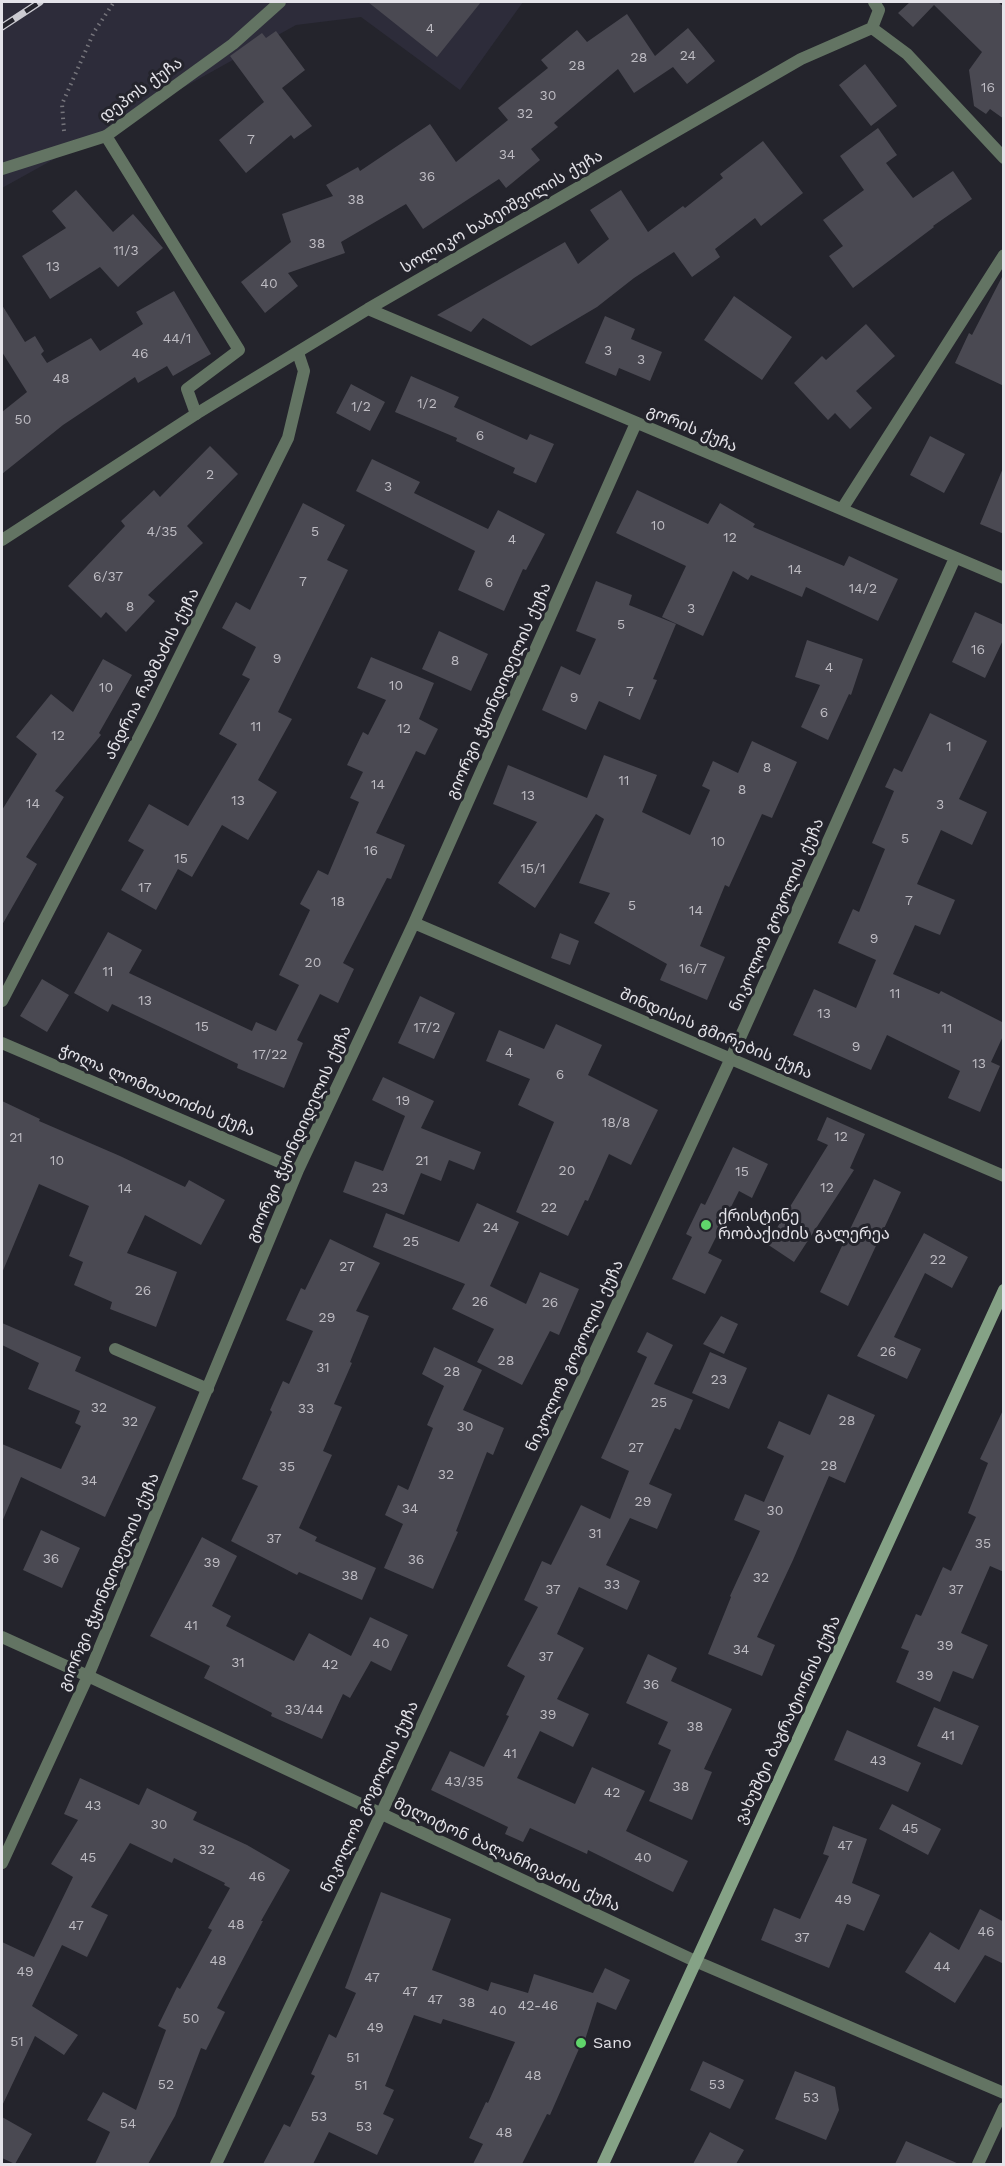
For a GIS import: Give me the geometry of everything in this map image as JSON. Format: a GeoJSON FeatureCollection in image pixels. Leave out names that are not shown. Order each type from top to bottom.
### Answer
{"type":"FeatureCollection","features":[{"type":"Feature","properties":{"kind":"street","name":"დეპოს ქუჩა"},"geometry":{"type":"LineString","coordinates":[[2,169],[106,136],[233,44],[280,2]]}},
{"type":"Feature","properties":{"kind":"street"},"geometry":{"type":"LineString","coordinates":[[874,2],[879,10],[872,28],[907,54],[1004,158]]}},
{"type":"Feature","properties":{"kind":"street","name":"სოლიკო ხაბეიშვილის ქუჩა"},"geometry":{"type":"LineString","coordinates":[[2,540],[196,414],[368,309],[801,59],[872,28]]}},
{"type":"Feature","properties":{"kind":"street"},"geometry":{"type":"LineString","coordinates":[[106,136],[239,350],[187,389],[196,414]]}},
{"type":"Feature","properties":{"kind":"street"},"geometry":{"type":"LineString","coordinates":[[842,509],[1004,255]]}},
{"type":"Feature","properties":{"kind":"street","name":"გორის ქუჩა"},"geometry":{"type":"LineString","coordinates":[[368,309],[1004,578]]}},
{"type":"Feature","properties":{"kind":"street","name":"ანდრია რაზმაძის ქუჩა"},"geometry":{"type":"LineString","coordinates":[[2,1001],[144,727],[288,438],[303,371],[298,353]]}},
{"type":"Feature","properties":{"kind":"street","name":"გიორგი ჭყონდიდელის ქუჩა"},"geometry":{"type":"LineString","coordinates":[[2,1863],[88,1676],[298,1170],[414,923],[636,423]]}},
{"type":"Feature","properties":{"kind":"street","name":"ნიკოლოზ გოგოლის ქუჩა"},"geometry":{"type":"LineString","coordinates":[[216,2164],[381,1814],[730,1058],[955,558]]}},
{"type":"Feature","properties":{"kind":"street","name":"შინდისის გმირების ქუჩა"},"geometry":{"type":"LineString","coordinates":[[414,923],[1004,1176]]}},
{"type":"Feature","properties":{"kind":"street","name":"ჭოლა ლომთათიძის ქუჩა"},"geometry":{"type":"LineString","coordinates":[[2,1042],[298,1170]]}},
{"type":"Feature","properties":{"kind":"street","name":"ვახუშტი ბაგრატიონის ქუჩა"},"geometry":{"type":"LineString","coordinates":[[603,2164],[1004,1290]]}},
{"type":"Feature","properties":{"kind":"street"},"geometry":{"type":"LineString","coordinates":[[115,1350],[208,1389]]}},
{"type":"Feature","properties":{"kind":"street","name":"მელიტონ ბალანჩივაძის ქუჩა"},"geometry":{"type":"LineString","coordinates":[[2,1637],[695,1961],[1004,2093]]}},
{"type":"Feature","properties":{"kind":"street"},"geometry":{"type":"LineString","coordinates":[[978,2164],[1004,2108]]}},
{"type":"Feature","properties":{"kind":"path"},"geometry":{"type":"LineString","coordinates":[[65,149],[62,104],[94,32],[114,2]]}},
{"type":"Feature","properties":{"kind":"shaded area"},"geometry":{"type":"Polygon","coordinates":[[[2,2],[523,2],[460,90],[361,17],[296,25],[2,188],[2,2]]]}},
{"type":"Feature","properties":{"kind":"building"},"geometry":{"type":"Polygon","coordinates":[[[368,2],[481,2],[437,57],[368,2]]]}},
{"type":"Feature","properties":{"kind":"building"},"geometry":{"type":"Polygon","coordinates":[[[910,2],[998,2],[1004,7],[1004,119],[990,109],[986,114],[974,106],[969,70],[982,52],[934,5],[913,27],[898,13],[910,2]]]}},
{"type":"Feature","properties":{"kind":"building"},"geometry":{"type":"Polygon","coordinates":[[[627,14],[655,56],[688,28],[715,61],[687,84],[673,67],[634,93],[618,69],[554,123],[558,127],[531,149],[540,160],[506,188],[499,179],[423,229],[406,204],[341,242],[345,253],[288,273],[298,286],[265,313],[241,282],[291,242],[282,214],[333,196],[326,185],[358,167],[360,171],[430,124],[456,162],[508,120],[498,108],[548,68],[541,60],[577,30],[587,42],[627,14]]]}},
{"type":"Feature","properties":{"kind":"building"},"geometry":{"type":"Polygon","coordinates":[[[276,31],[305,70],[282,88],[312,126],[294,139],[291,135],[246,173],[219,140],[264,102],[230,56],[262,33],[266,38],[276,31]]]}},
{"type":"Feature","properties":{"kind":"building"},"geometry":{"type":"Polygon","coordinates":[[[865,64],[897,106],[871,126],[839,85],[865,64]]]}},
{"type":"Feature","properties":{"kind":"building"},"geometry":{"type":"Polygon","coordinates":[[[878,128],[897,155],[886,163],[913,198],[953,171],[972,199],[853,288],[829,256],[843,246],[823,220],[864,190],[840,156],[878,128]]]}},
{"type":"Feature","properties":{"kind":"building"},"geometry":{"type":"Polygon","coordinates":[[[763,141],[803,193],[761,226],[755,218],[715,249],[720,257],[692,277],[674,252],[634,278],[597,307],[531,346],[483,318],[471,332],[437,315],[565,242],[578,264],[609,239],[590,210],[621,190],[648,232],[683,206],[685,208],[723,178],[720,174],[763,141]]]}},
{"type":"Feature","properties":{"kind":"building"},"geometry":{"type":"Polygon","coordinates":[[[76,190],[113,232],[133,214],[163,248],[118,287],[100,267],[50,299],[22,256],[66,228],[52,211],[76,190]]]}},
{"type":"Feature","properties":{"kind":"building"},"geometry":{"type":"Polygon","coordinates":[[[1004,273],[1004,386],[955,363],[969,333],[972,335],[1004,273]]]}},
{"type":"Feature","properties":{"kind":"building"},"geometry":{"type":"Polygon","coordinates":[[[174,291],[211,354],[173,376],[167,366],[138,383],[135,377],[63,425],[2,474],[2,412],[27,392],[2,352],[2,305],[25,342],[35,336],[44,351],[41,354],[47,363],[91,338],[100,351],[143,324],[136,312],[174,291]]]}},
{"type":"Feature","properties":{"kind":"building"},"geometry":{"type":"Polygon","coordinates":[[[734,296],[792,337],[762,380],[704,340],[734,296]]]}},
{"type":"Feature","properties":{"kind":"building"},"geometry":{"type":"Polygon","coordinates":[[[605,316],[635,329],[631,339],[662,352],[650,381],[619,368],[616,376],[585,363],[605,316]]]}},
{"type":"Feature","properties":{"kind":"building"},"geometry":{"type":"Polygon","coordinates":[[[866,324],[895,356],[856,391],[872,408],[850,429],[835,413],[828,420],[794,383],[822,356],[826,360],[866,324]]]}},
{"type":"Feature","properties":{"kind":"building"},"geometry":{"type":"Polygon","coordinates":[[[411,376],[459,397],[454,407],[527,440],[530,434],[554,444],[536,483],[513,473],[515,468],[456,441],[457,438],[395,412],[411,376]]]}},
{"type":"Feature","properties":{"kind":"building"},"geometry":{"type":"Polygon","coordinates":[[[351,384],[385,402],[370,431],[336,413],[351,384]]]}},
{"type":"Feature","properties":{"kind":"building"},"geometry":{"type":"Polygon","coordinates":[[[930,436],[965,454],[944,493],[910,475],[930,436]]]}},
{"type":"Feature","properties":{"kind":"building"},"geometry":{"type":"Polygon","coordinates":[[[210,446],[238,474],[187,526],[203,543],[148,595],[155,601],[126,632],[106,612],[101,618],[68,586],[125,526],[121,521],[154,490],[160,497],[210,446]]]}},
{"type":"Feature","properties":{"kind":"building"},"geometry":{"type":"Polygon","coordinates":[[[372,459],[420,482],[414,493],[488,529],[498,510],[545,534],[526,570],[523,569],[504,611],[458,590],[475,551],[356,491],[372,459]]]}},
{"type":"Feature","properties":{"kind":"building"},"geometry":{"type":"Polygon","coordinates":[[[1004,468],[1004,534],[980,524],[1004,468]]]}},
{"type":"Feature","properties":{"kind":"building"},"geometry":{"type":"Polygon","coordinates":[[[637,490],[708,524],[720,503],[755,524],[753,527],[844,566],[849,556],[898,579],[878,621],[806,587],[802,597],[751,575],[748,580],[733,571],[703,636],[662,617],[686,566],[616,533],[637,490]]]}},
{"type":"Feature","properties":{"kind":"building"},"geometry":{"type":"Polygon","coordinates":[[[303,503],[345,525],[327,560],[348,570],[278,712],[292,719],[258,780],[277,792],[248,840],[222,825],[192,877],[178,869],[156,910],[121,890],[144,850],[128,841],[149,804],[188,826],[237,744],[219,734],[250,679],[242,675],[256,647],[222,628],[236,602],[250,610],[303,503]]]}},
{"type":"Feature","properties":{"kind":"building"},"geometry":{"type":"Polygon","coordinates":[[[596,581],[632,595],[629,605],[676,624],[653,679],[657,680],[640,720],[599,701],[586,730],[542,710],[561,666],[580,675],[596,639],[576,631],[596,581]]]}},
{"type":"Feature","properties":{"kind":"building"},"geometry":{"type":"Polygon","coordinates":[[[975,612],[1004,625],[1004,638],[985,678],[952,662],[975,612]]]}},
{"type":"Feature","properties":{"kind":"building"},"geometry":{"type":"Polygon","coordinates":[[[439,631],[488,654],[471,691],[422,669],[439,631]]]}},
{"type":"Feature","properties":{"kind":"building"},"geometry":{"type":"Polygon","coordinates":[[[807,640],[863,659],[851,695],[849,694],[828,740],[801,727],[820,685],[795,677],[807,640]]]}},
{"type":"Feature","properties":{"kind":"building"},"geometry":{"type":"Polygon","coordinates":[[[371,657],[434,683],[419,719],[438,729],[425,755],[416,751],[376,833],[405,845],[391,879],[387,878],[343,963],[354,969],[338,1003],[320,994],[297,1040],[303,1043],[284,1088],[237,1068],[238,1064],[112,1004],[108,1012],[74,993],[108,932],[142,950],[129,973],[252,1031],[256,1022],[276,1031],[299,985],[279,975],[310,910],[300,904],[318,870],[328,875],[359,802],[350,798],[363,772],[347,765],[363,732],[368,735],[386,700],[357,688],[371,657]]]}},
{"type":"Feature","properties":{"kind":"building"},"geometry":{"type":"Polygon","coordinates":[[[103,659],[132,675],[99,733],[101,735],[55,791],[64,797],[26,857],[37,864],[2,925],[2,810],[37,754],[16,737],[51,694],[73,712],[103,659]]]}},
{"type":"Feature","properties":{"kind":"building"},"geometry":{"type":"Polygon","coordinates":[[[930,713],[987,741],[959,799],[987,812],[972,845],[941,830],[917,884],[955,900],[940,935],[915,925],[893,974],[939,994],[941,991],[1004,1023],[1004,1034],[991,1062],[1000,1066],[980,1112],[948,1098],[960,1071],[887,1035],[871,1070],[793,1035],[814,989],[856,1008],[876,960],[838,943],[853,909],[859,912],[885,849],[872,843],[894,791],[885,787],[894,768],[902,772],[930,713]]]}},
{"type":"Feature","properties":{"kind":"building"},"geometry":{"type":"Polygon","coordinates":[[[752,741],[797,762],[772,818],[762,814],[729,887],[725,885],[700,946],[725,957],[707,1000],[660,980],[667,964],[594,923],[610,893],[579,883],[604,819],[596,814],[535,908],[498,883],[537,822],[493,804],[508,765],[587,798],[604,755],[657,775],[642,812],[690,835],[710,790],[702,786],[713,761],[738,773],[752,741]]]}},
{"type":"Feature","properties":{"kind":"building"},"geometry":{"type":"Polygon","coordinates":[[[560,933],[579,941],[570,965],[551,958],[560,933]]]}},
{"type":"Feature","properties":{"kind":"building"},"geometry":{"type":"Polygon","coordinates":[[[42,979],[69,995],[47,1032],[20,1016],[42,979]]]}},
{"type":"Feature","properties":{"kind":"building"},"geometry":{"type":"Polygon","coordinates":[[[420,996],[455,1013],[434,1059],[398,1043],[420,996]]]}},
{"type":"Feature","properties":{"kind":"building"},"geometry":{"type":"Polygon","coordinates":[[[556,1024],[602,1045],[588,1075],[658,1110],[631,1165],[609,1154],[588,1201],[585,1200],[568,1236],[516,1212],[554,1122],[518,1105],[530,1079],[486,1061],[499,1030],[544,1049],[556,1024]]]}},
{"type":"Feature","properties":{"kind":"building"},"geometry":{"type":"Polygon","coordinates":[[[383,1077],[434,1101],[421,1128],[481,1152],[474,1170],[449,1160],[441,1181],[421,1173],[404,1215],[343,1192],[355,1161],[383,1171],[405,1116],[372,1100],[383,1077]]]}},
{"type":"Feature","properties":{"kind":"building"},"geometry":{"type":"Polygon","coordinates":[[[2,1101],[40,1119],[39,1121],[185,1187],[189,1180],[225,1200],[201,1245],[145,1215],[127,1253],[177,1272],[156,1327],[110,1309],[112,1302],[74,1285],[83,1262],[69,1256],[89,1206],[39,1184],[2,1273],[2,1101]]]}},
{"type":"Feature","properties":{"kind":"building"},"geometry":{"type":"Polygon","coordinates":[[[827,1117],[865,1134],[850,1168],[854,1170],[794,1262],[767,1244],[828,1145],[817,1140],[827,1117]]]}},
{"type":"Feature","properties":{"kind":"building"},"geometry":{"type":"Polygon","coordinates":[[[733,1147],[768,1164],[752,1198],[739,1191],[708,1253],[722,1260],[705,1294],[672,1279],[692,1237],[686,1234],[701,1203],[705,1205],[733,1147]]]}},
{"type":"Feature","properties":{"kind":"building"},"geometry":{"type":"Polygon","coordinates":[[[874,1179],[901,1192],[848,1306],[820,1292],[874,1179]]]}},
{"type":"Feature","properties":{"kind":"building"},"geometry":{"type":"Polygon","coordinates":[[[477,1203],[519,1222],[490,1286],[526,1304],[540,1272],[579,1289],[559,1335],[550,1331],[522,1385],[477,1362],[494,1329],[452,1309],[465,1284],[373,1247],[386,1213],[459,1242],[477,1203]]]}},
{"type":"Feature","properties":{"kind":"building"},"geometry":{"type":"Polygon","coordinates":[[[924,1233],[968,1257],[952,1288],[925,1273],[894,1337],[921,1349],[907,1379],[857,1356],[924,1233]]]}},
{"type":"Feature","properties":{"kind":"building"},"geometry":{"type":"Polygon","coordinates":[[[330,1239],[380,1263],[356,1311],[369,1316],[334,1404],[342,1407],[323,1451],[332,1455],[299,1528],[317,1537],[315,1541],[376,1568],[362,1600],[299,1572],[297,1575],[231,1541],[258,1486],[242,1479],[272,1412],[270,1410],[283,1381],[289,1384],[313,1331],[286,1320],[301,1288],[305,1290],[330,1239]]]}},
{"type":"Feature","properties":{"kind":"building"},"geometry":{"type":"Polygon","coordinates":[[[721,1316],[738,1324],[724,1354],[703,1344],[721,1316]]]}},
{"type":"Feature","properties":{"kind":"building"},"geometry":{"type":"Polygon","coordinates":[[[2,1323],[81,1357],[75,1371],[156,1407],[105,1517],[21,1477],[2,1522],[2,1444],[61,1469],[81,1426],[75,1423],[80,1411],[28,1389],[39,1363],[2,1345],[2,1323]]]}},
{"type":"Feature","properties":{"kind":"building"},"geometry":{"type":"Polygon","coordinates":[[[647,1332],[673,1345],[654,1384],[693,1400],[680,1430],[675,1428],[649,1484],[672,1494],[657,1529],[630,1518],[606,1565],[640,1581],[627,1610],[579,1587],[557,1634],[584,1648],[557,1699],[589,1714],[573,1747],[540,1731],[517,1778],[575,1804],[592,1767],[645,1791],[626,1831],[688,1861],[673,1892],[588,1850],[587,1854],[530,1828],[523,1842],[505,1834],[508,1827],[431,1790],[450,1751],[484,1767],[509,1716],[506,1715],[525,1676],[507,1666],[538,1607],[524,1600],[542,1561],[551,1565],[581,1505],[610,1519],[629,1471],[601,1458],[647,1357],[637,1352],[647,1332]]]}},
{"type":"Feature","properties":{"kind":"building"},"geometry":{"type":"Polygon","coordinates":[[[434,1347],[482,1370],[463,1410],[504,1428],[493,1455],[487,1452],[456,1531],[458,1532],[433,1589],[384,1568],[403,1524],[385,1515],[398,1485],[408,1490],[433,1428],[427,1425],[444,1386],[422,1374],[434,1347]]]}},
{"type":"Feature","properties":{"kind":"building"},"geometry":{"type":"Polygon","coordinates":[[[710,1352],[747,1368],[729,1409],[692,1393],[710,1352]]]}},
{"type":"Feature","properties":{"kind":"building"},"geometry":{"type":"Polygon","coordinates":[[[828,1394],[875,1415],[845,1483],[829,1476],[757,1637],[775,1645],[762,1676],[708,1654],[730,1596],[760,1531],[734,1520],[745,1494],[764,1502],[784,1456],[767,1448],[779,1421],[810,1435],[828,1394]]]}},
{"type":"Feature","properties":{"kind":"building"},"geometry":{"type":"Polygon","coordinates":[[[1004,1408],[1004,1572],[990,1566],[961,1633],[988,1645],[973,1679],[953,1671],[940,1702],[896,1682],[909,1651],[901,1648],[916,1614],[921,1616],[943,1567],[951,1571],[976,1517],[968,1513],[988,1463],[980,1459],[1004,1408]]]}},
{"type":"Feature","properties":{"kind":"building"},"geometry":{"type":"Polygon","coordinates":[[[41,1530],[80,1548],[62,1588],[23,1570],[41,1530]]]}},
{"type":"Feature","properties":{"kind":"building"},"geometry":{"type":"Polygon","coordinates":[[[202,1537],[237,1556],[212,1606],[231,1616],[226,1626],[294,1661],[309,1633],[351,1656],[370,1617],[408,1635],[391,1671],[371,1661],[350,1698],[343,1694],[322,1739],[271,1716],[272,1713],[204,1678],[210,1666],[150,1636],[202,1537]]]}},
{"type":"Feature","properties":{"kind":"building"},"geometry":{"type":"Polygon","coordinates":[[[648,1654],[677,1668],[671,1681],[732,1709],[704,1769],[712,1772],[692,1820],[649,1801],[671,1750],[658,1744],[668,1722],[626,1703],[648,1654]]]}},
{"type":"Feature","properties":{"kind":"building"},"geometry":{"type":"Polygon","coordinates":[[[934,1707],[979,1726],[962,1765],[917,1746],[934,1707]]]}},
{"type":"Feature","properties":{"kind":"building"},"geometry":{"type":"Polygon","coordinates":[[[847,1730],[921,1763],[908,1792],[834,1760],[847,1730]]]}},
{"type":"Feature","properties":{"kind":"building"},"geometry":{"type":"Polygon","coordinates":[[[80,1778],[139,1805],[147,1788],[197,1812],[193,1820],[247,1845],[290,1870],[217,2008],[225,2012],[206,2050],[201,2048],[175,2116],[148,2164],[95,2164],[110,2132],[87,2120],[103,2092],[136,2110],[166,2030],[158,2026],[177,1987],[180,1989],[212,1930],[208,1928],[230,1888],[224,1885],[225,1883],[174,1858],[172,1863],[130,1843],[91,1907],[108,1915],[87,1957],[62,1945],[32,2006],[78,2035],[64,2055],[35,2036],[2,2106],[2,1942],[34,1957],[73,1877],[51,1864],[78,1820],[64,1814],[80,1778]]]}},
{"type":"Feature","properties":{"kind":"building"},"geometry":{"type":"Polygon","coordinates":[[[892,1804],[941,1829],[928,1855],[879,1829],[892,1804]]]}},
{"type":"Feature","properties":{"kind":"building"},"geometry":{"type":"Polygon","coordinates":[[[833,1826],[867,1839],[852,1883],[880,1895],[864,1931],[847,1924],[829,1968],[761,1940],[774,1908],[800,1919],[829,1856],[823,1854],[833,1826]]]}},
{"type":"Feature","properties":{"kind":"building"},"geometry":{"type":"Polygon","coordinates":[[[381,1892],[451,1919],[432,1970],[488,1991],[491,1982],[528,1993],[534,1974],[593,1993],[605,1968],[630,1980],[616,2010],[597,2002],[584,2043],[582,2042],[550,2115],[547,2114],[522,2164],[473,2164],[483,2144],[469,2138],[486,2102],[488,2103],[515,2042],[443,2019],[441,2024],[414,2015],[385,2086],[394,2090],[383,2114],[394,2119],[377,2155],[329,2132],[313,2164],[263,2164],[284,2124],[290,2127],[315,2076],[311,2074],[329,2034],[336,2038],[356,1993],[345,1988],[381,1892]]]}},
{"type":"Feature","properties":{"kind":"building"},"geometry":{"type":"Polygon","coordinates":[[[980,1909],[1004,1922],[1004,1964],[985,1955],[955,2003],[905,1972],[930,1932],[959,1950],[980,1909]]]}},
{"type":"Feature","properties":{"kind":"building"},"geometry":{"type":"Polygon","coordinates":[[[703,2061],[744,2080],[730,2109],[690,2090],[703,2061]]]}},
{"type":"Feature","properties":{"kind":"building"},"geometry":{"type":"Polygon","coordinates":[[[795,2071],[835,2087],[839,2110],[826,2140],[775,2119],[795,2071]]]}},
{"type":"Feature","properties":{"kind":"building"},"geometry":{"type":"Polygon","coordinates":[[[2,2117],[32,2134],[15,2164],[2,2158],[2,2117]]]}},
{"type":"Feature","properties":{"kind":"building"},"geometry":{"type":"Polygon","coordinates":[[[710,2132],[744,2150],[736,2164],[693,2164],[710,2132]]]}},
{"type":"Feature","properties":{"kind":"building"},"geometry":{"type":"Polygon","coordinates":[[[906,2141],[959,2164],[895,2164],[906,2141]]]}},
{"type":"Feature","properties":{"kind":"railway"},"geometry":{"type":"LineString","coordinates":[[2,27],[40,2]]}},
{"type":"Feature","properties":{"kind":"place","name":"ქრისტინე რობაქიძის გალერეა"},"geometry":{"type":"Point","coordinates":[706,1225]}},
{"type":"Feature","properties":{"kind":"place","name":"Sano"},"geometry":{"type":"Point","coordinates":[581,2043]}}]}
